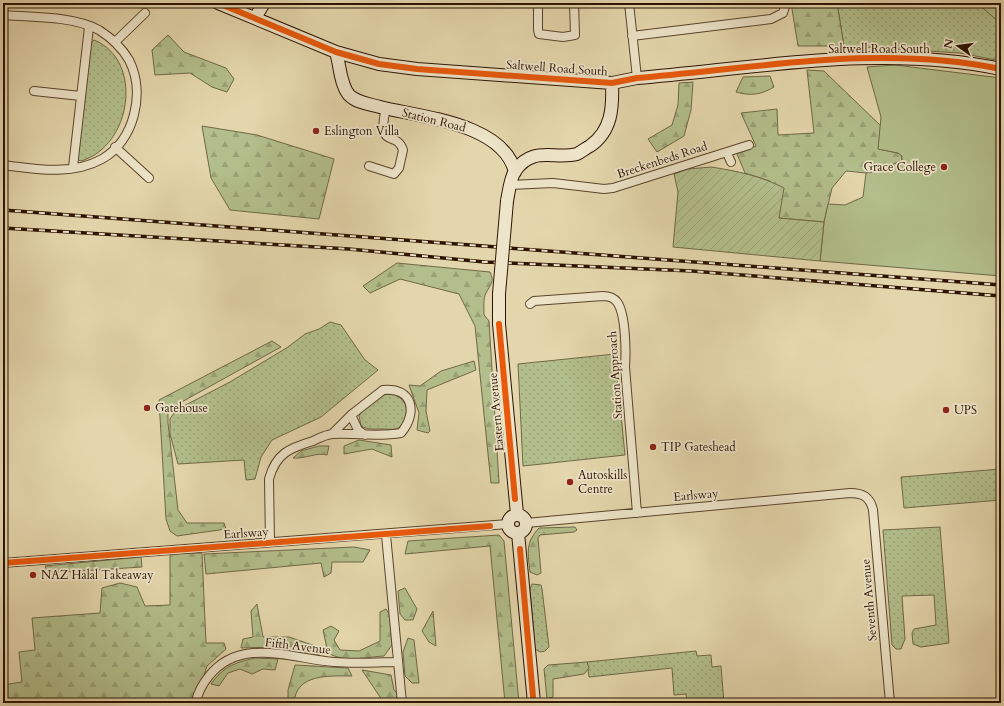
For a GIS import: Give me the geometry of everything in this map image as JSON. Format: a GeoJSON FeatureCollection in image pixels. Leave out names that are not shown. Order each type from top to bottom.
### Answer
{"type":"FeatureCollection","features":[{"type":"Feature","properties":{"kind":"street","name":"Saltwell Road South"},"geometry":{"type":"LineString","coordinates":[[218,3],[336,52],[364,61],[395,67],[612,83],[637,78],[802,61],[886,57],[932,59],[1001,69]]}},
{"type":"Feature","properties":{"kind":"street"},"geometry":{"type":"LineString","coordinates":[[255,18],[264,3]]}},
{"type":"Feature","properties":{"kind":"street"},"geometry":{"type":"LineString","coordinates":[[538,3],[538,30],[540,34],[563,37],[575,34],[574,3]]}},
{"type":"Feature","properties":{"kind":"street"},"geometry":{"type":"LineString","coordinates":[[629,3],[637,78]]}},
{"type":"Feature","properties":{"kind":"street"},"geometry":{"type":"LineString","coordinates":[[632,36],[778,17],[783,13],[786,3]]}},
{"type":"Feature","properties":{"kind":"street"},"geometry":{"type":"LineString","coordinates":[[115,42],[145,13]]}},
{"type":"Feature","properties":{"kind":"street"},"geometry":{"type":"LineString","coordinates":[[3,15],[73,21],[98,30],[115,42],[129,60],[137,87],[134,114],[125,138],[102,159],[79,167],[56,171],[3,165]]}},
{"type":"Feature","properties":{"kind":"street"},"geometry":{"type":"LineString","coordinates":[[72,167],[89,27]]}},
{"type":"Feature","properties":{"kind":"street","name":"Station Road"},"geometry":{"type":"LineString","coordinates":[[336,52],[345,89],[357,101],[469,128],[507,153],[515,172]]}},
{"type":"Feature","properties":{"kind":"street"},"geometry":{"type":"LineString","coordinates":[[515,172],[530,158],[540,154],[577,154],[596,141],[606,130],[610,121],[613,100],[612,83]]}},
{"type":"Feature","properties":{"kind":"street"},"geometry":{"type":"LineString","coordinates":[[34,91],[81,96]]}},
{"type":"Feature","properties":{"kind":"street"},"geometry":{"type":"LineString","coordinates":[[369,166],[394,174],[399,168],[403,150],[400,144],[385,136],[382,131],[386,108]]}},
{"type":"Feature","properties":{"kind":"street","name":"Breckenbeds Road"},"geometry":{"type":"LineString","coordinates":[[510,185],[546,183],[604,189],[613,188],[682,165],[727,153],[748,145]]}},
{"type":"Feature","properties":{"kind":"street"},"geometry":{"type":"LineString","coordinates":[[115,147],[149,178]]}},
{"type":"Feature","properties":{"kind":"street"},"geometry":{"type":"LineString","coordinates":[[727,153],[731,162]]}},
{"type":"Feature","properties":{"kind":"street","name":"Eastern Avenue"},"geometry":{"type":"LineString","coordinates":[[515,172],[510,185],[507,201],[499,294],[499,324],[517,514]]}},
{"type":"Feature","properties":{"kind":"street","name":"Station Approach"},"geometry":{"type":"LineString","coordinates":[[530,304],[534,301],[603,296],[613,299],[619,304],[627,346],[625,367],[637,513]]}},
{"type":"Feature","properties":{"kind":"street"},"geometry":{"type":"LineString","coordinates":[[270,542],[269,479],[275,463],[281,455],[289,449],[332,434],[387,436],[401,433],[406,427],[411,414],[409,400],[396,391],[382,390],[351,415],[332,434]]}},
{"type":"Feature","properties":{"kind":"street"},"geometry":{"type":"LineString","coordinates":[[351,415],[358,430],[366,436]]}},
{"type":"Feature","properties":{"kind":"street","name":"Earlsway"},"geometry":{"type":"LineString","coordinates":[[526,523],[850,493],[860,493],[866,496]]}},
{"type":"Feature","properties":{"kind":"street","name":"Seventh Avenue"},"geometry":{"type":"LineString","coordinates":[[866,496],[871,502],[872,510],[890,703]]}},
{"type":"Feature","properties":{"kind":"street"},"geometry":{"type":"LineString","coordinates":[[517,514],[522,516],[526,523],[525,528],[518,533],[510,530],[508,524],[509,518],[517,514]]}},
{"type":"Feature","properties":{"kind":"street","name":"Earlsway"},"geometry":{"type":"LineString","coordinates":[[3,563],[270,542],[386,535],[508,524]]}},
{"type":"Feature","properties":{"kind":"street"},"geometry":{"type":"LineString","coordinates":[[518,533],[534,703]]}},
{"type":"Feature","properties":{"kind":"street"},"geometry":{"type":"LineString","coordinates":[[386,535],[402,703]]}},
{"type":"Feature","properties":{"kind":"street","name":"Fifth Avenue"},"geometry":{"type":"LineString","coordinates":[[196,703],[204,682],[215,668],[232,658],[250,653],[271,652],[334,662],[398,662]]}},
{"type":"Feature","properties":{"kind":"green space"},"geometry":{"type":"Polygon","coordinates":[[[791,3],[837,3],[844,46],[798,46],[791,3]]]}},
{"type":"Feature","properties":{"kind":"green space"},"geometry":{"type":"Polygon","coordinates":[[[837,3],[977,3],[1001,23],[1001,61],[960,53],[844,46],[837,3]]]}},
{"type":"Feature","properties":{"kind":"green space"},"geometry":{"type":"Polygon","coordinates":[[[977,3],[1001,3],[1001,23],[1000,23],[977,3]]]}},
{"type":"Feature","properties":{"kind":"green space"},"geometry":{"type":"Polygon","coordinates":[[[168,35],[184,52],[226,68],[234,79],[227,92],[212,87],[190,73],[155,75],[152,50],[168,35]]]}},
{"type":"Feature","properties":{"kind":"green space"},"geometry":{"type":"Polygon","coordinates":[[[94,40],[110,50],[120,65],[125,83],[125,102],[121,121],[112,139],[98,152],[81,161],[76,159],[91,43],[94,40]]]}},
{"type":"Feature","properties":{"kind":"green space","name":"Grace College"},"geometry":{"type":"Polygon","coordinates":[[[895,65],[1001,78],[1001,276],[820,261],[824,222],[828,204],[845,205],[863,197],[866,173],[880,171],[902,160],[902,156],[898,153],[878,149],[881,117],[867,67],[895,65]]]}},
{"type":"Feature","properties":{"kind":"green space"},"geometry":{"type":"Polygon","coordinates":[[[807,70],[824,71],[882,127],[879,149],[898,153],[902,156],[902,160],[880,171],[866,173],[846,171],[832,188],[824,222],[779,218],[770,181],[745,173],[737,154],[756,146],[741,113],[777,109],[778,135],[814,133],[807,70]]]}},
{"type":"Feature","properties":{"kind":"green space"},"geometry":{"type":"Polygon","coordinates":[[[770,76],[774,87],[765,92],[746,94],[736,92],[743,77],[770,76]]]}},
{"type":"Feature","properties":{"kind":"green space"},"geometry":{"type":"Polygon","coordinates":[[[693,82],[691,110],[684,136],[657,152],[648,139],[672,125],[678,105],[679,83],[693,82]]]}},
{"type":"Feature","properties":{"kind":"green space"},"geometry":{"type":"Polygon","coordinates":[[[202,126],[257,135],[334,159],[319,219],[230,210],[211,178],[202,126]]]}},
{"type":"Feature","properties":{"kind":"green space"},"geometry":{"type":"Polygon","coordinates":[[[711,167],[749,174],[784,188],[779,218],[824,222],[820,261],[673,247],[678,192],[674,174],[688,169],[711,167]]]}},
{"type":"Feature","properties":{"kind":"green space"},"geometry":{"type":"Polygon","coordinates":[[[397,263],[490,272],[492,281],[484,298],[484,315],[489,321],[499,483],[491,483],[475,326],[459,294],[400,279],[370,293],[363,286],[397,263]]]}},
{"type":"Feature","properties":{"kind":"green space"},"geometry":{"type":"Polygon","coordinates":[[[330,322],[341,325],[365,360],[378,370],[321,417],[272,440],[261,457],[255,479],[246,480],[244,460],[178,464],[170,434],[170,419],[176,410],[230,382],[288,347],[305,334],[319,329],[330,322]]]}},
{"type":"Feature","properties":{"kind":"green space"},"geometry":{"type":"Polygon","coordinates":[[[272,341],[281,347],[178,404],[168,412],[178,510],[187,523],[224,523],[226,529],[177,536],[170,531],[166,519],[159,400],[272,341]]]}},
{"type":"Feature","properties":{"kind":"green space"},"geometry":{"type":"Polygon","coordinates":[[[615,354],[625,455],[523,466],[518,364],[615,354]]]}},
{"type":"Feature","properties":{"kind":"green space"},"geometry":{"type":"Polygon","coordinates":[[[474,361],[476,370],[427,390],[426,411],[430,431],[428,433],[417,430],[419,413],[409,385],[420,386],[441,371],[474,361]]]}},
{"type":"Feature","properties":{"kind":"green space"},"geometry":{"type":"Polygon","coordinates":[[[383,395],[400,397],[407,408],[405,421],[401,426],[394,429],[372,429],[361,426],[359,416],[362,411],[383,395]]]}},
{"type":"Feature","properties":{"kind":"green space"},"geometry":{"type":"Polygon","coordinates":[[[359,440],[391,445],[392,457],[372,449],[344,454],[344,446],[359,440]]]}},
{"type":"Feature","properties":{"kind":"green space"},"geometry":{"type":"Polygon","coordinates":[[[319,446],[329,446],[327,455],[319,454],[302,458],[293,458],[301,451],[319,446]]]}},
{"type":"Feature","properties":{"kind":"green space"},"geometry":{"type":"Polygon","coordinates":[[[1001,469],[1001,500],[904,508],[901,477],[1001,469]]]}},
{"type":"Feature","properties":{"kind":"green space"},"geometry":{"type":"Polygon","coordinates":[[[575,527],[577,530],[574,532],[540,535],[538,538],[541,573],[537,575],[530,572],[528,548],[531,539],[539,528],[575,527]]]}},
{"type":"Feature","properties":{"kind":"green space"},"geometry":{"type":"Polygon","coordinates":[[[940,527],[949,643],[921,647],[913,644],[912,633],[914,629],[936,625],[934,595],[902,596],[905,639],[901,649],[896,649],[892,645],[883,530],[940,527]]]}},
{"type":"Feature","properties":{"kind":"green space"},"geometry":{"type":"Polygon","coordinates":[[[499,535],[504,541],[519,703],[505,703],[490,546],[405,554],[408,541],[499,535]]]}},
{"type":"Feature","properties":{"kind":"green space"},"geometry":{"type":"Polygon","coordinates":[[[354,547],[370,550],[363,562],[332,562],[331,573],[324,577],[321,563],[206,574],[204,554],[354,547]]]}},
{"type":"Feature","properties":{"kind":"green space"},"geometry":{"type":"Polygon","coordinates":[[[202,553],[206,643],[224,643],[226,649],[207,666],[195,703],[3,703],[3,685],[22,682],[19,652],[35,650],[32,618],[100,613],[102,588],[120,583],[137,587],[145,606],[170,605],[170,554],[202,553]]]}},
{"type":"Feature","properties":{"kind":"green space"},"geometry":{"type":"Polygon","coordinates":[[[141,557],[142,567],[48,573],[45,566],[141,557]]]}},
{"type":"Feature","properties":{"kind":"green space"},"geometry":{"type":"Polygon","coordinates":[[[532,584],[541,585],[549,647],[545,651],[540,652],[535,649],[530,589],[532,584]]]}},
{"type":"Feature","properties":{"kind":"green space"},"geometry":{"type":"Polygon","coordinates":[[[405,588],[417,609],[413,620],[405,620],[400,614],[398,591],[405,588]]]}},
{"type":"Feature","properties":{"kind":"green space"},"geometry":{"type":"Polygon","coordinates":[[[257,604],[263,637],[289,637],[318,647],[320,654],[311,656],[277,647],[241,648],[243,639],[253,637],[251,611],[257,604]]]}},
{"type":"Feature","properties":{"kind":"green space"},"geometry":{"type":"Polygon","coordinates":[[[386,609],[390,615],[392,645],[384,656],[348,659],[328,653],[323,630],[331,626],[339,631],[334,640],[340,650],[359,651],[380,641],[380,612],[386,609]]]}},
{"type":"Feature","properties":{"kind":"green space"},"geometry":{"type":"Polygon","coordinates":[[[433,611],[436,646],[429,642],[422,631],[433,611]]]}},
{"type":"Feature","properties":{"kind":"green space"},"geometry":{"type":"Polygon","coordinates":[[[408,638],[414,640],[419,683],[412,683],[405,676],[403,652],[408,638]]]}},
{"type":"Feature","properties":{"kind":"green space"},"geometry":{"type":"Polygon","coordinates":[[[696,651],[697,656],[711,655],[712,667],[721,666],[724,703],[687,703],[686,694],[674,695],[672,668],[589,677],[587,662],[696,651]]]}},
{"type":"Feature","properties":{"kind":"green space"},"geometry":{"type":"Polygon","coordinates":[[[255,658],[278,659],[275,670],[263,669],[252,674],[240,669],[228,673],[219,686],[211,684],[220,673],[230,666],[255,658]]]}},
{"type":"Feature","properties":{"kind":"green space"},"geometry":{"type":"Polygon","coordinates":[[[587,662],[589,668],[584,674],[553,679],[553,697],[547,699],[544,669],[548,665],[587,662]]]}},
{"type":"Feature","properties":{"kind":"green space"},"geometry":{"type":"Polygon","coordinates":[[[295,665],[348,668],[352,676],[316,678],[307,681],[296,693],[294,703],[288,703],[288,690],[295,665]]]}},
{"type":"Feature","properties":{"kind":"green space"},"geometry":{"type":"Polygon","coordinates":[[[362,670],[391,675],[394,690],[408,703],[384,703],[362,670]]]}},
{"type":"Feature","properties":{"kind":"railway"},"geometry":{"type":"LineString","coordinates":[[3,210],[1001,285]]}},
{"type":"Feature","properties":{"kind":"railway"},"geometry":{"type":"LineString","coordinates":[[3,228],[349,249],[485,262],[692,271],[1001,296]]}},
{"type":"Feature","properties":{"kind":"cycle path"},"geometry":{"type":"LineString","coordinates":[[218,3],[336,52],[379,64],[417,69],[612,83],[637,78],[773,64],[865,58],[910,58],[956,62],[1001,69]]}},
{"type":"Feature","properties":{"kind":"cycle path"},"geometry":{"type":"LineString","coordinates":[[499,324],[515,499]]}},
{"type":"Feature","properties":{"kind":"cycle path"},"geometry":{"type":"LineString","coordinates":[[3,563],[490,526]]}},
{"type":"Feature","properties":{"kind":"cycle path"},"geometry":{"type":"LineString","coordinates":[[520,549],[533,697]]}},
{"type":"Feature","properties":{"kind":"place","name":"Eslington Villa"},"geometry":{"type":"Point","coordinates":[316,131]}},
{"type":"Feature","properties":{"kind":"place","name":"Grace College"},"geometry":{"type":"Point","coordinates":[944,167]}},
{"type":"Feature","properties":{"kind":"place","name":"Gatehouse"},"geometry":{"type":"Point","coordinates":[147,408]}},
{"type":"Feature","properties":{"kind":"place","name":"UPS"},"geometry":{"type":"Point","coordinates":[946,410]}},
{"type":"Feature","properties":{"kind":"place","name":"TIP Gateshead"},"geometry":{"type":"Point","coordinates":[653,447]}},
{"type":"Feature","properties":{"kind":"place","name":"Autoskills Centre"},"geometry":{"type":"Point","coordinates":[570,482]}},
{"type":"Feature","properties":{"kind":"place","name":"NAZ Halal Takeaway"},"geometry":{"type":"Point","coordinates":[33,575]}}]}
